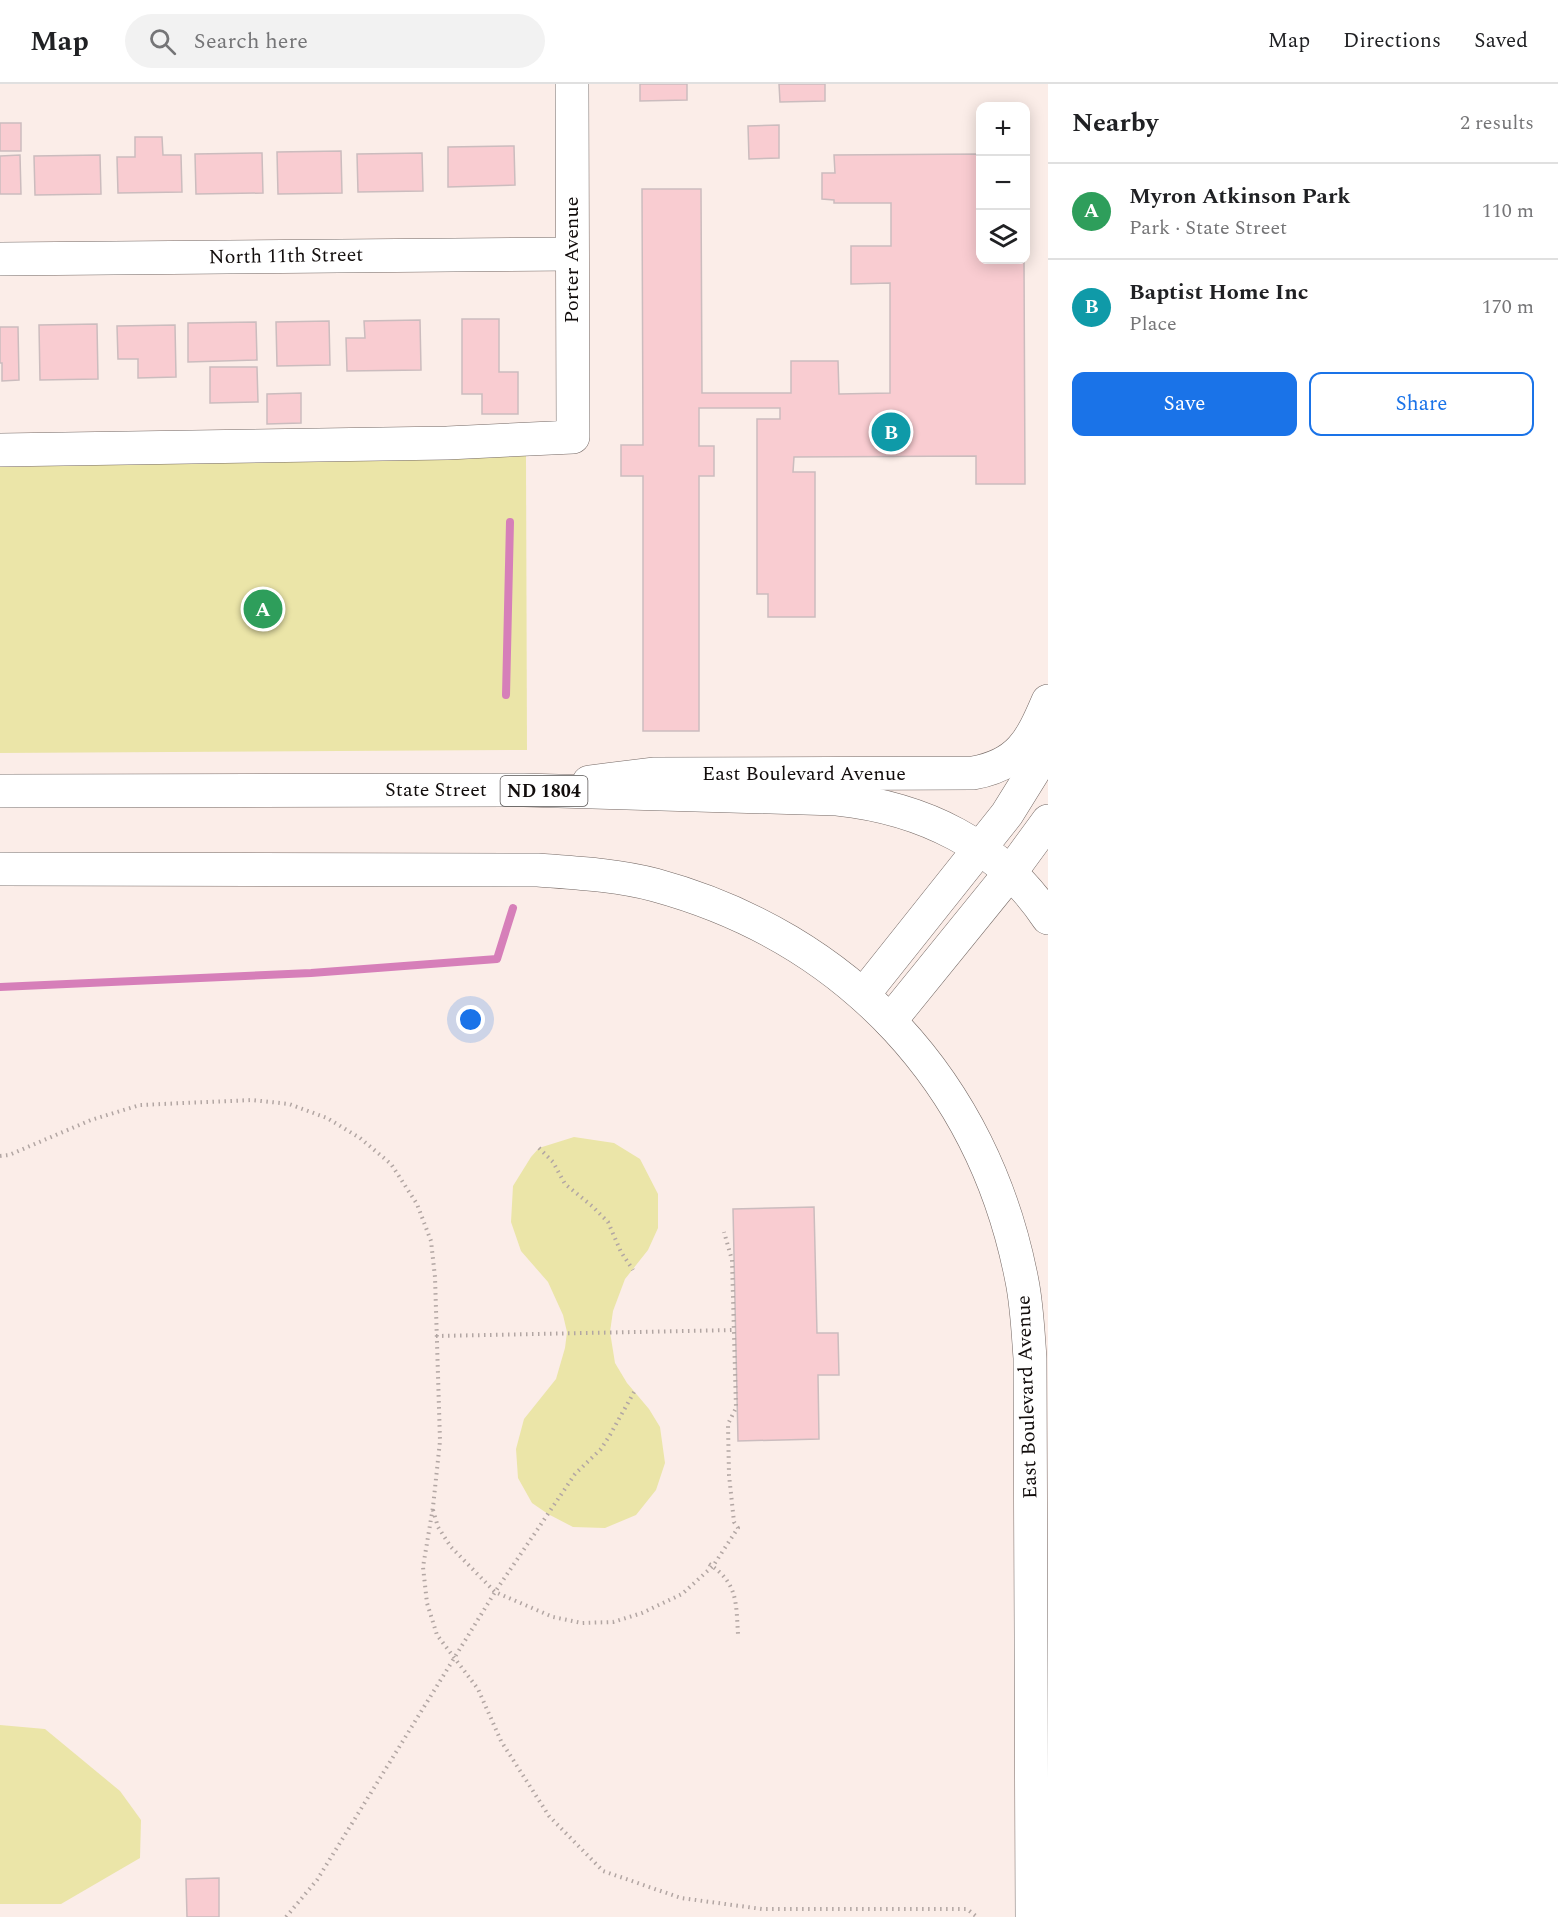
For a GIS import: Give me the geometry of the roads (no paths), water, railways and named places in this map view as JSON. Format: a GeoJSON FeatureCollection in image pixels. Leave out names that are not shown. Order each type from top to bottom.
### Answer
{"type":"FeatureCollection","features":[{"type":"Feature","properties":{"kind":"main road","name":"Porter Avenue"},"geometry":{"type":"LineString","coordinates":[[0,450],[447,442],[573,437],[572,84]]}},
{"type":"Feature","properties":{"kind":"main road","name":"North 11th Street"},"geometry":{"type":"LineString","coordinates":[[0,259],[572,254]]}},
{"type":"Feature","properties":{"kind":"main road","name":"East Boulevard Avenue"},"geometry":{"type":"LineString","coordinates":[[524,790],[653,774],[973,773],[991,770],[1019,754],[1028,742],[1048,701]]}},
{"type":"Feature","properties":{"kind":"main road"},"geometry":{"type":"LineString","coordinates":[[863,995],[1022,792],[1048,748]]}},
{"type":"Feature","properties":{"kind":"main road","name":"State Street"},"geometry":{"type":"LineString","coordinates":[[0,791],[524,790],[837,799],[865,802],[938,824],[980,848],[1025,887],[1048,918]]}},
{"type":"Feature","properties":{"kind":"main road"},"geometry":{"type":"LineString","coordinates":[[0,869],[538,870],[618,878],[653,885],[724,908],[792,942],[863,995],[890,1021],[1010,873],[1048,821]]}},
{"type":"Feature","properties":{"kind":"main road","name":"East Boulevard Avenue"},"geometry":{"type":"LineString","coordinates":[[890,1021],[921,1055],[957,1107],[985,1160],[1008,1223],[1023,1283],[1028,1321],[1031,1520],[1032,1917]]}},
{"type":"Feature","properties":{"kind":"main road"},"geometry":{"type":"LineString","coordinates":[[1031,1520],[1039,1475],[1048,1446]]}},
{"type":"Feature","properties":{"kind":"waterway"},"geometry":{"type":"LineString","coordinates":[[506,695],[510,522]]}},
{"type":"Feature","properties":{"kind":"waterway"},"geometry":{"type":"LineString","coordinates":[[0,987],[311,973],[497,959],[513,908]]}},
{"type":"Feature","properties":{"kind":"place","name":"Baptist Home Inc"},"geometry":{"type":"Point","coordinates":[891,432]}},
{"type":"Feature","properties":{"kind":"place","name":"Myron Atkinson Park"},"geometry":{"type":"Point","coordinates":[263,609]}}]}
